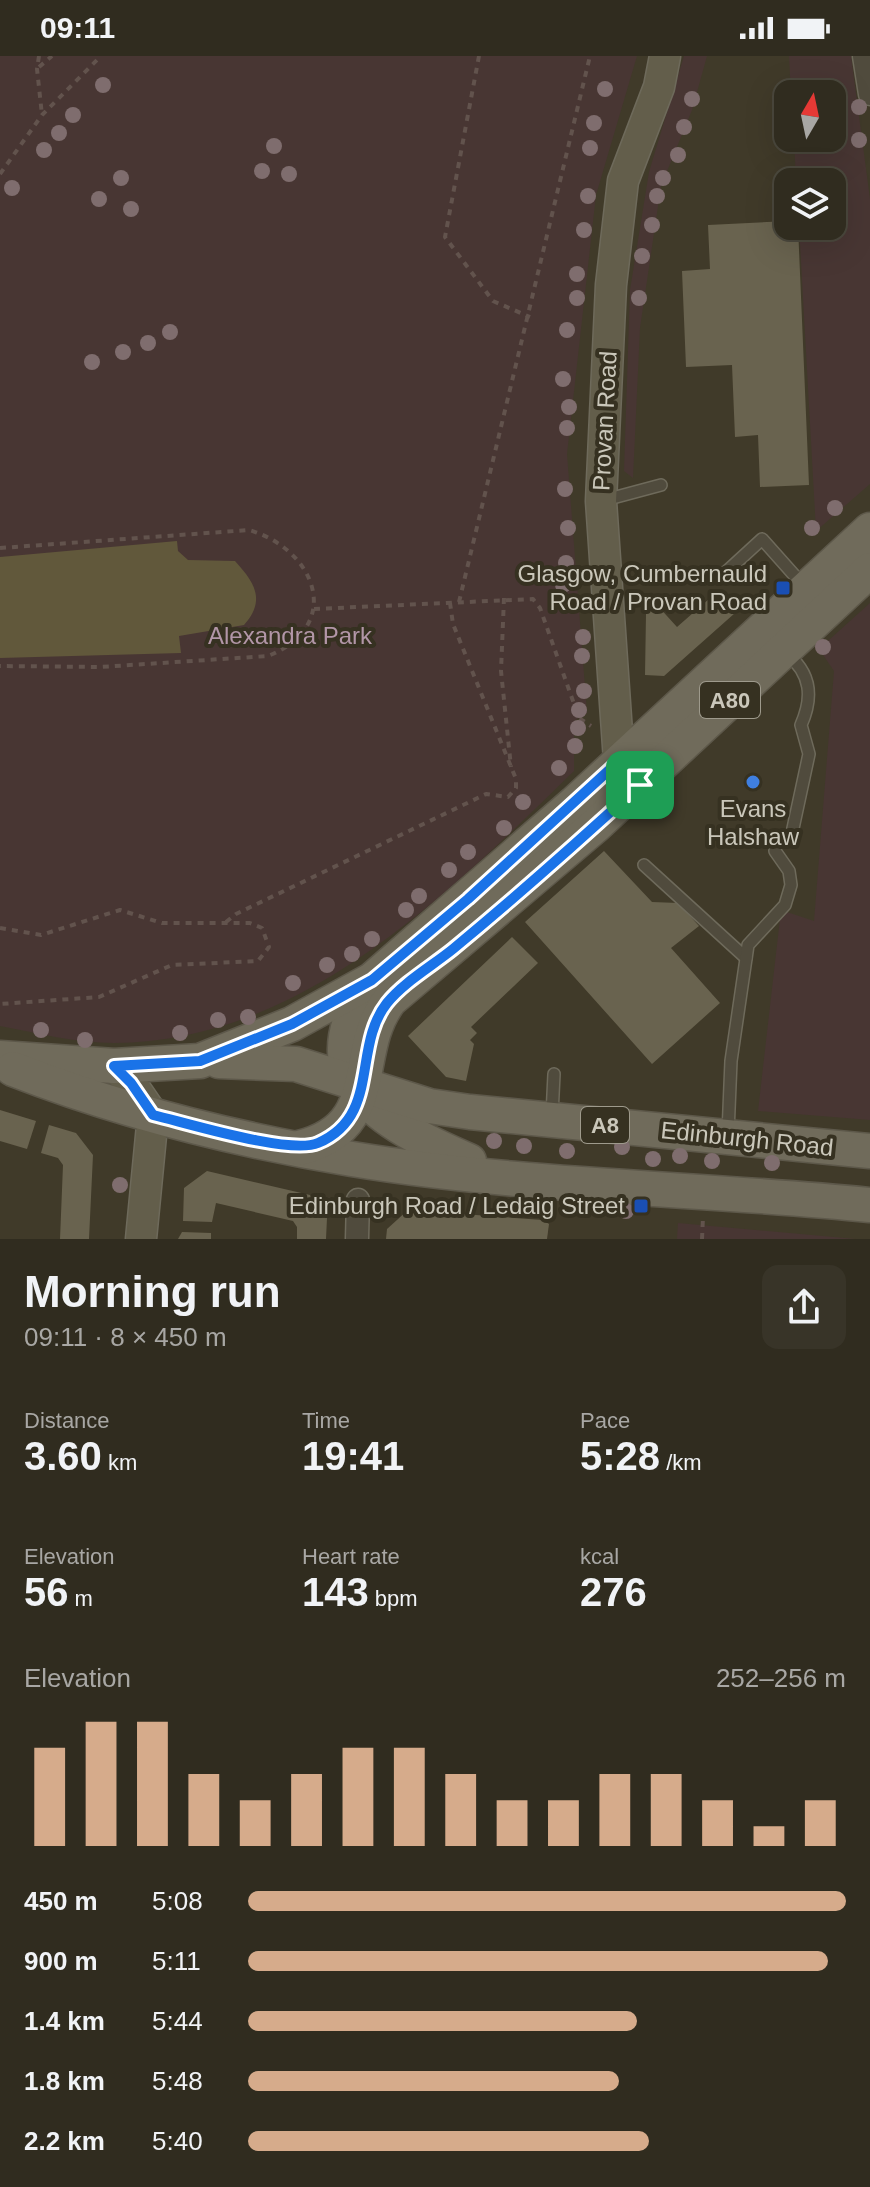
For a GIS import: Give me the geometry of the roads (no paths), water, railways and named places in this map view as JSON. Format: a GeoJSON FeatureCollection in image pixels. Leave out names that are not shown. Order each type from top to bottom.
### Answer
{"type":"FeatureCollection","features":[{"type":"Feature","properties":{"kind":"main road","name":"A80"},"geometry":{"type":"LineString","coordinates":[[299,1148],[327,1139],[341,1128],[359,1087],[374,1030],[390,1000],[453,949],[630,773],[773,640],[870,530]]}},
{"type":"Feature","properties":{"kind":"main road","name":"A80"},"geometry":{"type":"LineString","coordinates":[[817,593],[870,570]]}},
{"type":"Feature","properties":{"kind":"main road","name":"A80"},"geometry":{"type":"LineString","coordinates":[[200,1061],[292,1024],[372,980],[468,899],[630,773]]}},
{"type":"Feature","properties":{"kind":"main road","name":"A80"},"geometry":{"type":"LineString","coordinates":[[359,1087],[345,1046],[354,1006],[372,980]]}},
{"type":"Feature","properties":{"kind":"main road","name":"A8"},"geometry":{"type":"LineString","coordinates":[[0,1058],[114,1066],[200,1061]]}},
{"type":"Feature","properties":{"kind":"main road","name":"Edinburgh Road"},"geometry":{"type":"LineString","coordinates":[[200,1061],[286,1063],[429,1106],[859,1150]]}},
{"type":"Feature","properties":{"kind":"main road"},"geometry":{"type":"LineString","coordinates":[[153,1115],[173,1088],[200,1061]]}},
{"type":"Feature","properties":{"kind":"main road"},"geometry":{"type":"LineString","coordinates":[[0,1064],[78,1094],[153,1115],[352,1159],[502,1176],[855,1204]]}},
{"type":"Feature","properties":{"kind":"main road"},"geometry":{"type":"LineString","coordinates":[[359,1087],[382,1117],[414,1138],[502,1176]]}},
{"type":"Feature","properties":{"kind":"street","name":"Provan Road"},"geometry":{"type":"LineString","coordinates":[[630,773],[601,501],[611,285],[623,181],[659,87],[665,56]]}},
{"type":"Feature","properties":{"kind":"street"},"geometry":{"type":"LineString","coordinates":[[864,56],[870,94]]}},
{"type":"Feature","properties":{"kind":"street"},"geometry":{"type":"LineString","coordinates":[[114,1066],[137,1090],[153,1115],[141,1239]]}},
{"type":"Feature","properties":{"kind":"street"},"geometry":{"type":"LineString","coordinates":[[357,1239],[358,1200]]}},
{"type":"Feature","properties":{"kind":"lane"},"geometry":{"type":"LineString","coordinates":[[601,501],[661,485]]}},
{"type":"Feature","properties":{"kind":"lane"},"geometry":{"type":"LineString","coordinates":[[726,572],[762,539],[817,593]]}},
{"type":"Feature","properties":{"kind":"lane"},"geometry":{"type":"LineString","coordinates":[[773,640],[807,677],[810,704],[801,725],[809,754],[792,833]]}},
{"type":"Feature","properties":{"kind":"lane"},"geometry":{"type":"LineString","coordinates":[[728,1137],[731,1061],[748,945],[785,905],[791,885],[789,871],[775,851]]}},
{"type":"Feature","properties":{"kind":"lane"},"geometry":{"type":"LineString","coordinates":[[644,865],[746,958]]}},
{"type":"Feature","properties":{"kind":"lane"},"geometry":{"type":"LineString","coordinates":[[552,1119],[554,1074]]}},
{"type":"Feature","properties":{"kind":"place","name":"Glasgow, Cumbernauld Road / Provan Road"},"geometry":{"type":"Point","coordinates":[783,588]}},
{"type":"Feature","properties":{"kind":"place","name":"Evans Halshaw"},"geometry":{"type":"Point","coordinates":[753,782]}},
{"type":"Feature","properties":{"kind":"place","name":"Edinburgh Road / Ledaig Street"},"geometry":{"type":"Point","coordinates":[641,1206]}},
{"type":"Feature","properties":{"kind":"park label","name":"Alexandra Park"},"geometry":{"type":"Point","coordinates":[290,636]}}]}
